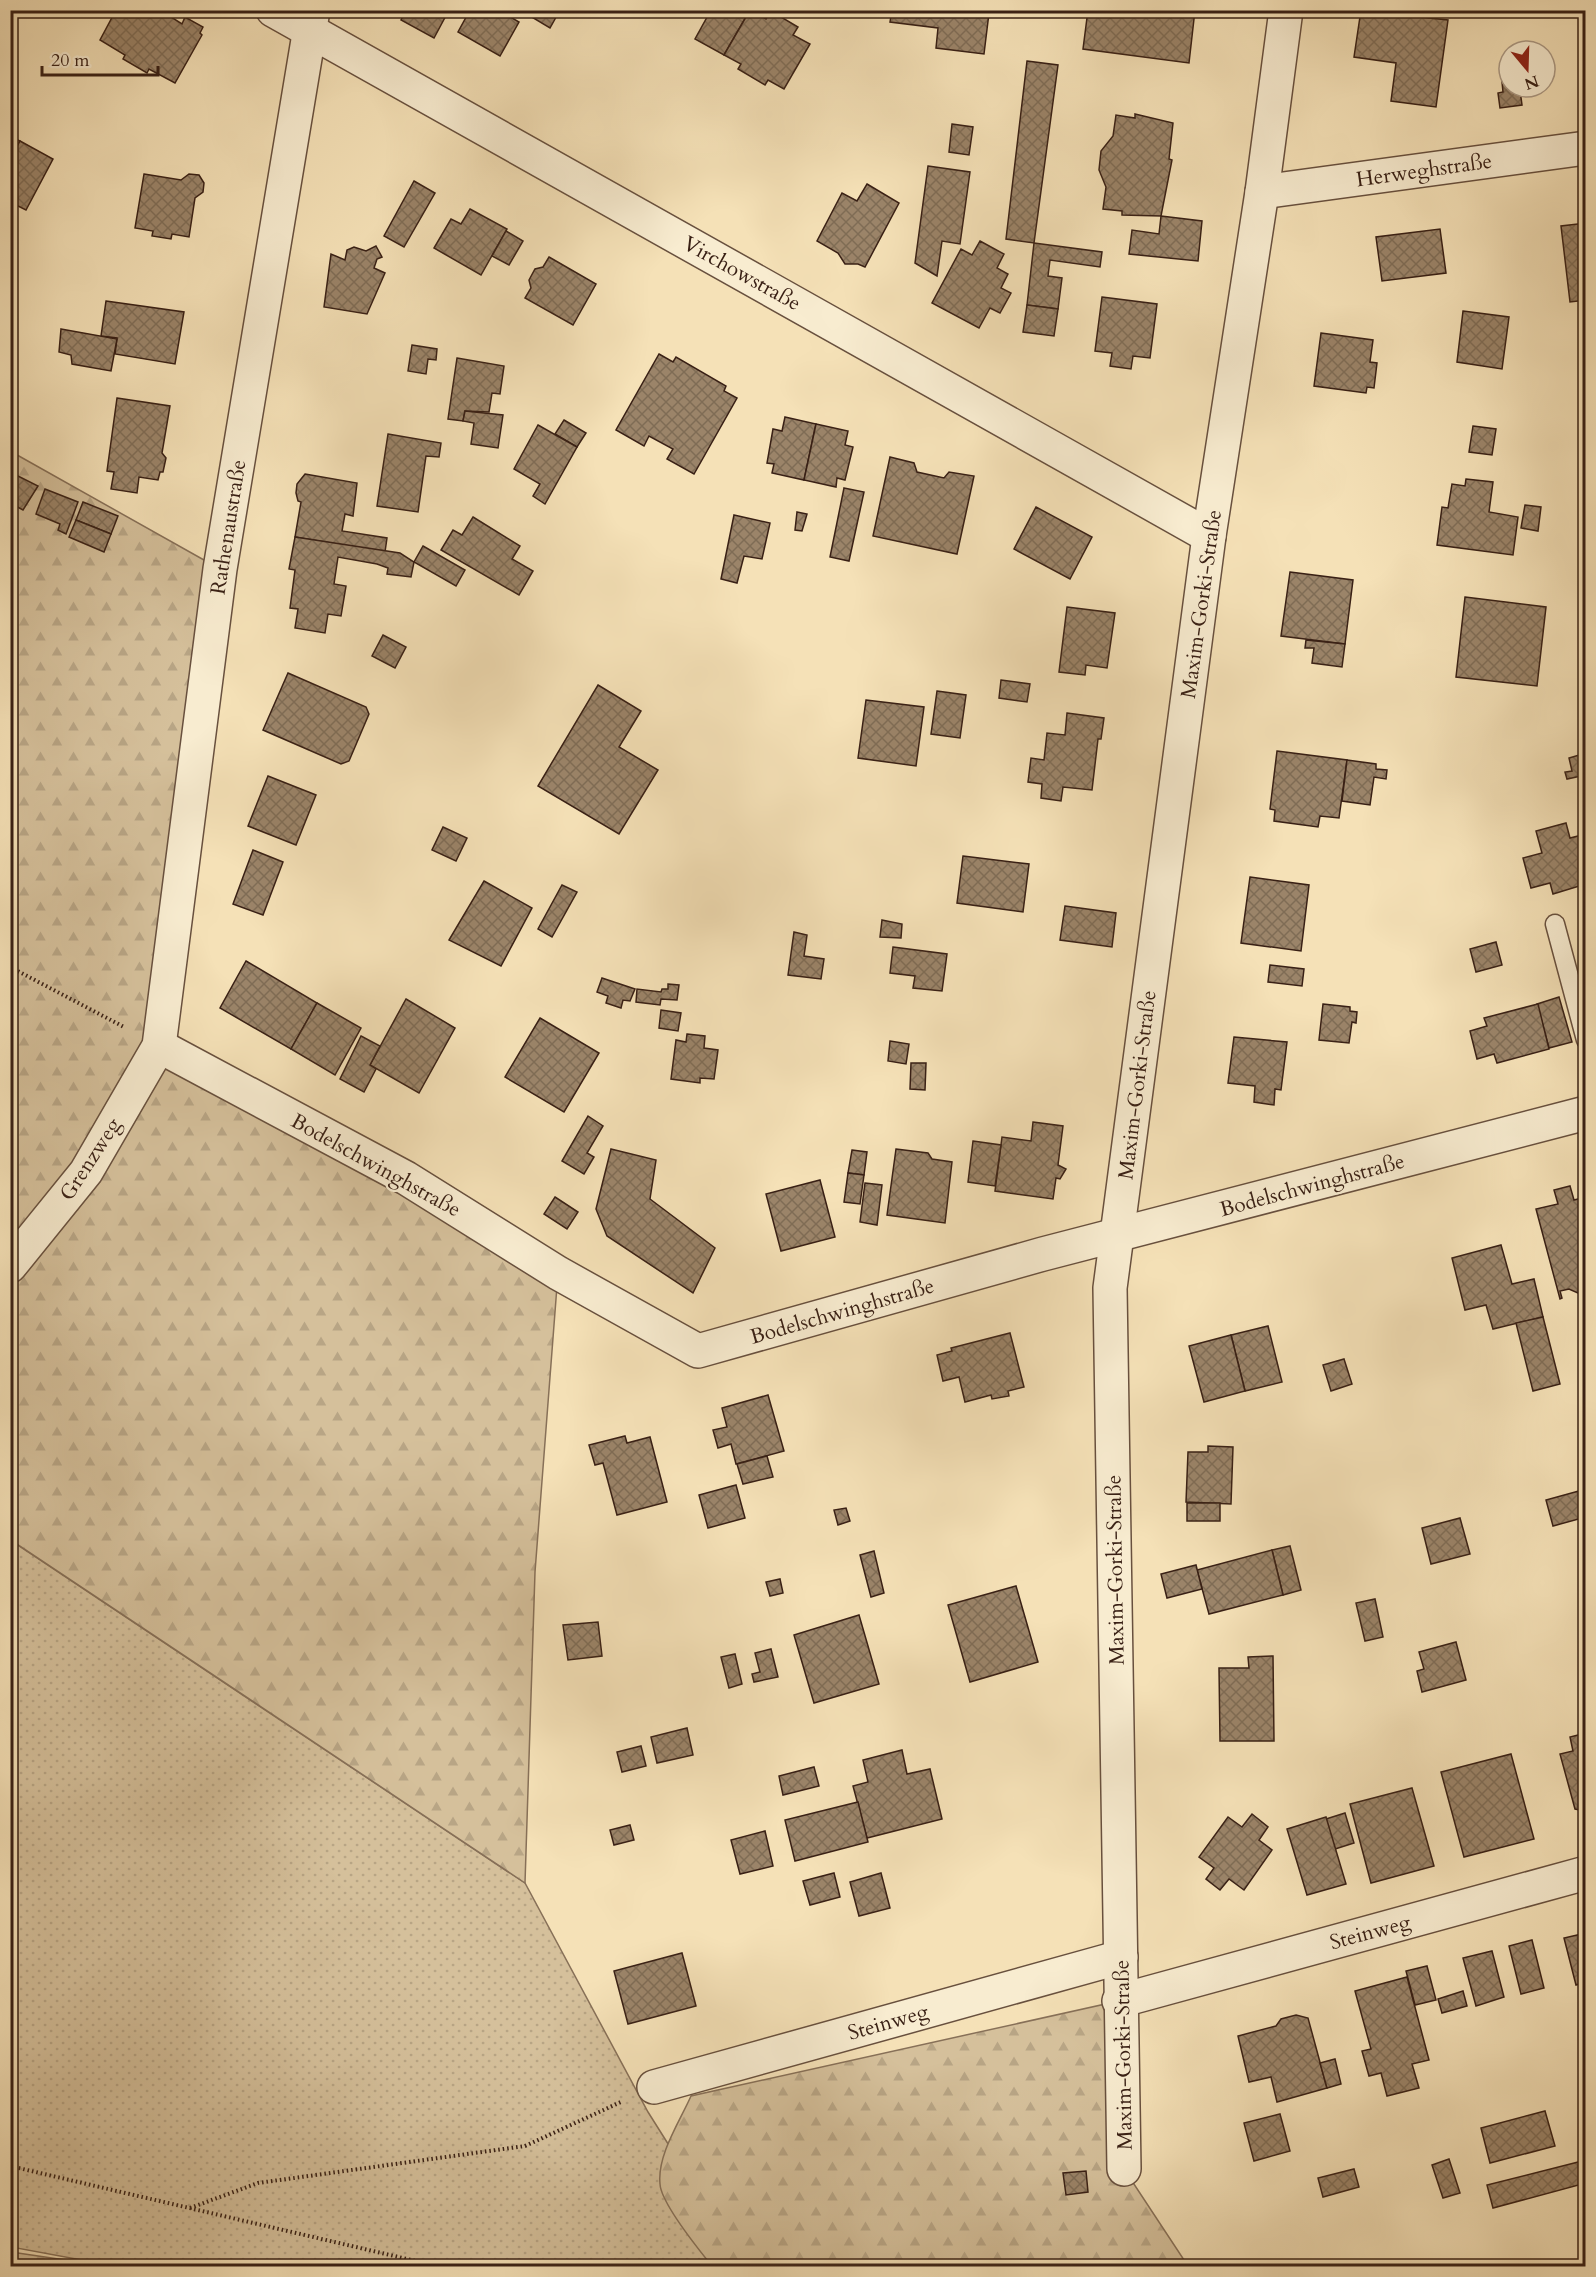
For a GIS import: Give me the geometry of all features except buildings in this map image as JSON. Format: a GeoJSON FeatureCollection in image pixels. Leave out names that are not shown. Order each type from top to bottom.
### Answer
{"type":"FeatureCollection","features":[{"type":"Feature","properties":{"kind":"street","name":"Virchowstraße"},"geometry":{"type":"LineString","coordinates":[[273,10],[311,21],[1209,536]]}},
{"type":"Feature","properties":{"kind":"street","name":"Maxim-Gorki-Straße"},"geometry":{"type":"LineString","coordinates":[[1124,2169],[1119,2001],[1121,1957],[1110,1288],[1209,536],[1262,192],[1286,10]]}},
{"type":"Feature","properties":{"kind":"street","name":"Rathenaustraße"},"geometry":{"type":"LineString","coordinates":[[159,1046],[220,569],[311,21]]}},
{"type":"Feature","properties":{"kind":"street","name":"Herweghstraße"},"geometry":{"type":"LineString","coordinates":[[1262,192],[1586,148]]}},
{"type":"Feature","properties":{"kind":"street","name":"Bodelschwinghstraße"},"geometry":{"type":"LineString","coordinates":[[159,1046],[406,1178],[558,1273],[698,1352],[1032,1257],[1118,1237],[1586,1113]]}},
{"type":"Feature","properties":{"kind":"street","name":"Grenzweg"},"geometry":{"type":"LineString","coordinates":[[10,1266],[86,1172],[159,1046]]}},
{"type":"Feature","properties":{"kind":"street","name":"Steinweg"},"geometry":{"type":"LineString","coordinates":[[1119,2001],[1586,1873]]}},
{"type":"Feature","properties":{"kind":"street","name":"Steinweg"},"geometry":{"type":"LineString","coordinates":[[654,2087],[1121,1957]]}},
{"type":"Feature","properties":{"kind":"lane"},"geometry":{"type":"LineString","coordinates":[[1555,924],[1586,1040]]}},
{"type":"Feature","properties":{"kind":"path"},"geometry":{"type":"LineString","coordinates":[[10,967],[159,1046]]}},
{"type":"Feature","properties":{"kind":"path"},"geometry":{"type":"LineString","coordinates":[[190,2208],[258,2183],[525,2146],[654,2087]]}},
{"type":"Feature","properties":{"kind":"path"},"geometry":{"type":"LineString","coordinates":[[10,2166],[437,2266]]}},
{"type":"Feature","properties":{"kind":"green space"},"geometry":{"type":"Polygon","coordinates":[[[10,451],[220,569],[160,1046],[558,1273],[535,1572],[525,1883],[11,1540],[10,451]]]}},
{"type":"Feature","properties":{"kind":"green space"},"geometry":{"type":"Polygon","coordinates":[[[10,1540],[525,1883],[648,2112],[745,2266],[114,2266],[11,2247],[10,1540]]]}},
{"type":"Feature","properties":{"kind":"green space"},"geometry":{"type":"Polygon","coordinates":[[[1119,2001],[1124,2169],[1188,2266],[712,2266],[682,2226],[662,2192],[660,2173],[662,2162],[670,2138],[691,2096],[1119,2001]]]}},
{"type":"Feature","properties":{"kind":"green space"},"geometry":{"type":"Polygon","coordinates":[[[11,2252],[106,2266],[11,2266],[11,2252]]]}}]}
